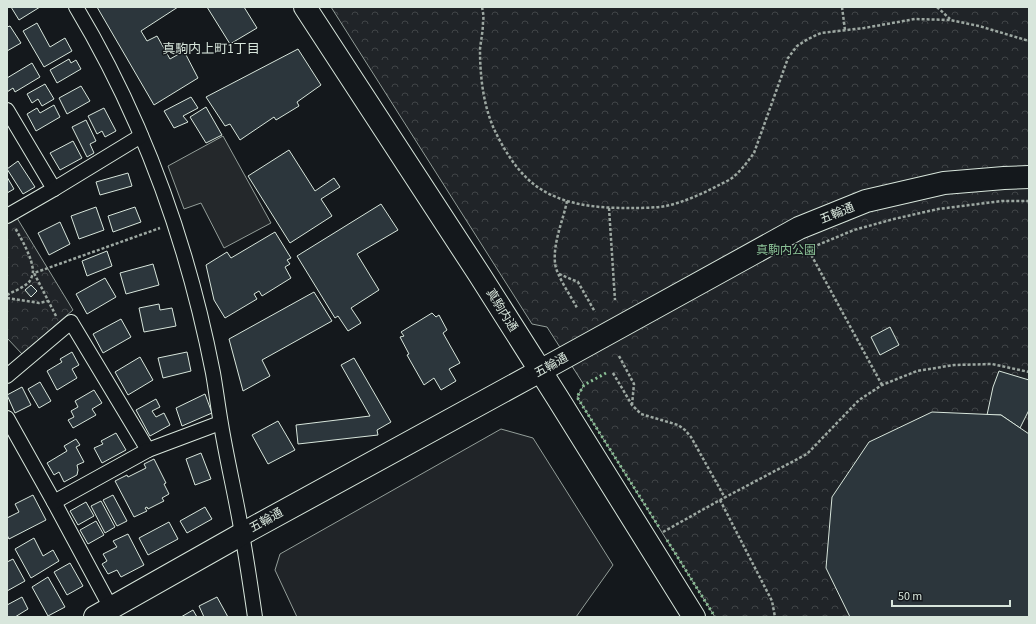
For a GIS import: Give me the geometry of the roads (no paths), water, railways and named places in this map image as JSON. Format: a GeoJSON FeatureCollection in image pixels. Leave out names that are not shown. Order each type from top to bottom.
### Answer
{"type":"FeatureCollection","features":[{"type":"Feature","properties":{"kind":"main road","name":"真駒内通"},"geometry":{"type":"LineString","coordinates":[[305,7],[479,274],[694,617]]}},
{"type":"Feature","properties":{"kind":"main road","name":"五輪通"},"geometry":{"type":"LineString","coordinates":[[103,612],[242,534],[805,225],[866,201],[944,183],[1029,177]]}},
{"type":"Feature","properties":{"kind":"street"},"geometry":{"type":"LineString","coordinates":[[76,7],[110,69],[141,136],[168,202],[188,267],[213,374],[220,423],[242,534],[255,617]]}},
{"type":"Feature","properties":{"kind":"street"},"geometry":{"type":"LineString","coordinates":[[7,110],[54,189]]}},
{"type":"Feature","properties":{"kind":"street"},"geometry":{"type":"LineString","coordinates":[[8,216],[141,136]]}},
{"type":"Feature","properties":{"kind":"street"},"geometry":{"type":"LineString","coordinates":[[7,376],[71,322],[148,450]]}},
{"type":"Feature","properties":{"kind":"street"},"geometry":{"type":"LineString","coordinates":[[7,418],[54,502],[103,612]]}},
{"type":"Feature","properties":{"kind":"street"},"geometry":{"type":"LineString","coordinates":[[54,502],[148,450],[220,423]]}},
{"type":"Feature","properties":{"kind":"district","name":"真駒内上町1丁目"},"geometry":{"type":"Point","coordinates":[211,48]}},
{"type":"Feature","properties":{"kind":"park label","name":"真駒内公園"},"geometry":{"type":"Point","coordinates":[786,250]}}]}
